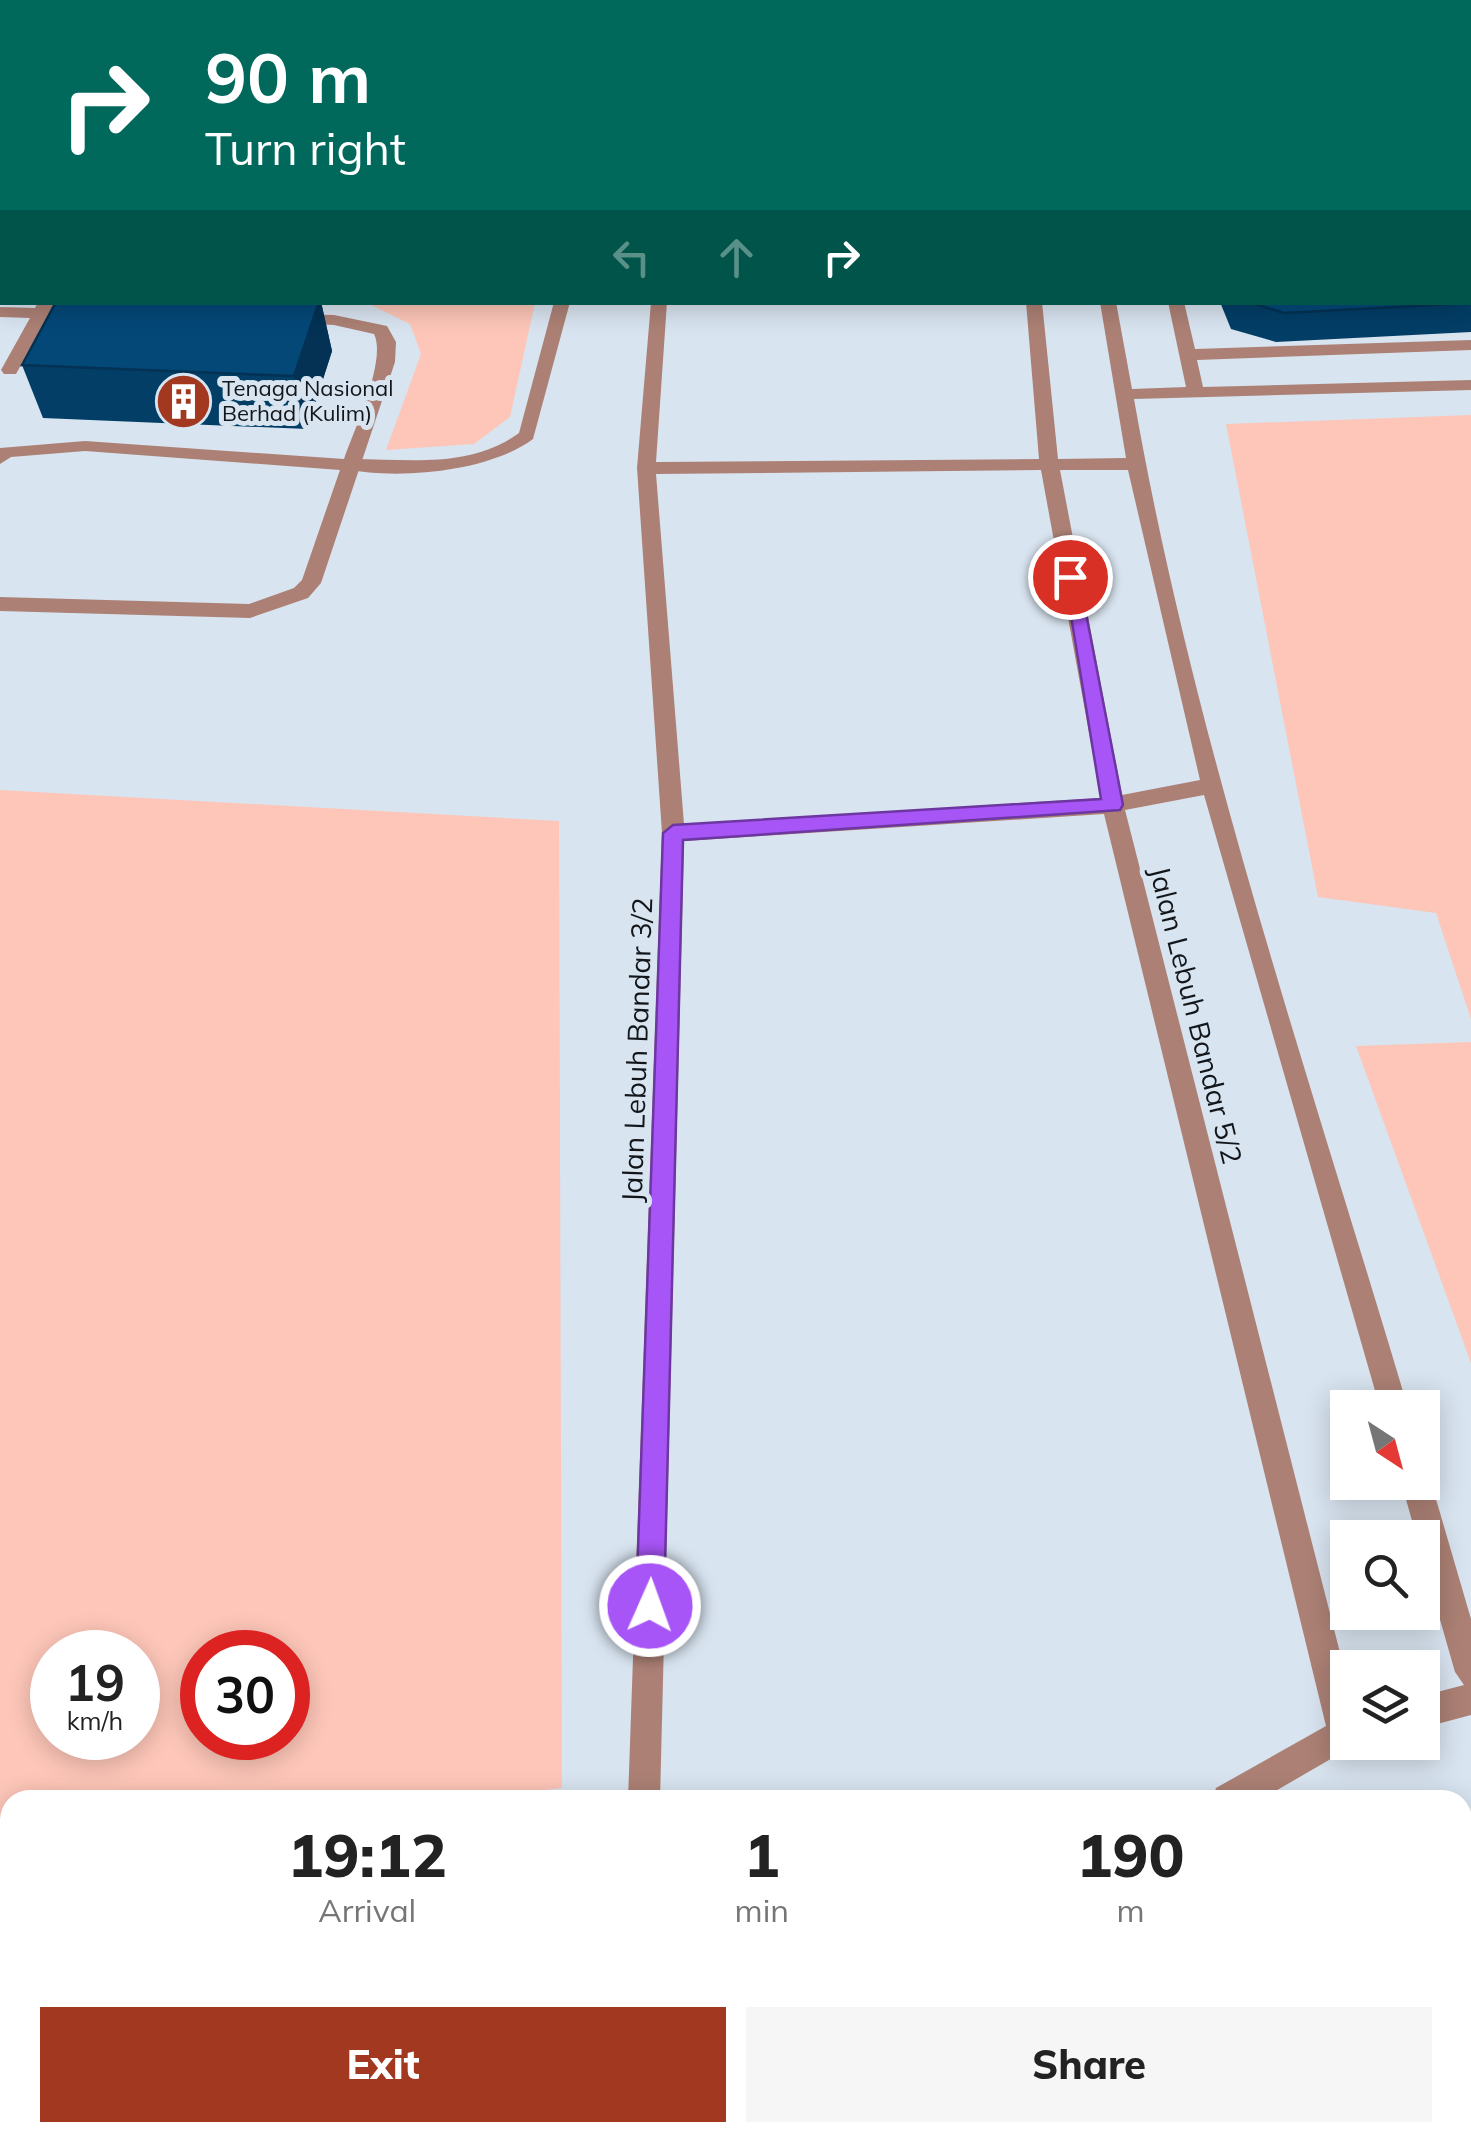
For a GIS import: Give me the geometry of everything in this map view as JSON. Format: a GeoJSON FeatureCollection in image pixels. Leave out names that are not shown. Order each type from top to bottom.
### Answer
{"type":"FeatureCollection","features":[{"type":"Feature","properties":{"kind":"street"},"geometry":{"type":"LineString","coordinates":[[0,458],[6,452],[86,446],[352,465],[489,460],[527,435],[561,305]]}},
{"type":"Feature","properties":{"kind":"street","name":"Jalan Lebuh Bandar 3/2"},"geometry":{"type":"LineString","coordinates":[[644,1790],[673,833],[646,468],[659,305]]}},
{"type":"Feature","properties":{"kind":"street","name":"Jalan Lebuh Bandar 5/2"},"geometry":{"type":"LineString","coordinates":[[1034,305],[1049,463],[1112,805],[1330,1669]]}},
{"type":"Feature","properties":{"kind":"street"},"geometry":{"type":"LineString","coordinates":[[1109,305],[1134,464],[1212,785],[1389,1390]]}},
{"type":"Feature","properties":{"kind":"street"},"geometry":{"type":"LineString","coordinates":[[1177,305],[1196,394]]}},
{"type":"Feature","properties":{"kind":"street"},"geometry":{"type":"LineString","coordinates":[[10,370],[44,308]]}},
{"type":"Feature","properties":{"kind":"street"},"geometry":{"type":"LineString","coordinates":[[0,312],[44,308],[97,314]]}},
{"type":"Feature","properties":{"kind":"street"},"geometry":{"type":"LineString","coordinates":[[0,604],[250,611],[280,602],[311,583],[386,362],[387,342],[380,330],[363,324],[279,318]]}},
{"type":"Feature","properties":{"kind":"street"},"geometry":{"type":"LineString","coordinates":[[1185,355],[1471,345]]}},
{"type":"Feature","properties":{"kind":"street"},"geometry":{"type":"LineString","coordinates":[[1125,394],[1471,385]]}},
{"type":"Feature","properties":{"kind":"street"},"geometry":{"type":"LineString","coordinates":[[646,468],[1134,464]]}},
{"type":"Feature","properties":{"kind":"street"},"geometry":{"type":"LineString","coordinates":[[673,833],[1112,805],[1212,785]]}},
{"type":"Feature","properties":{"kind":"street"},"geometry":{"type":"LineString","coordinates":[[1421,1500],[1471,1672]]}},
{"type":"Feature","properties":{"kind":"street"},"geometry":{"type":"LineString","coordinates":[[1440,1707],[1471,1699]]}},
{"type":"Feature","properties":{"kind":"street"},"geometry":{"type":"LineString","coordinates":[[1245,1790],[1330,1741]]}},
{"type":"Feature","properties":{"kind":"shaded area"},"geometry":{"type":"Polygon","coordinates":[[[371,305],[535,305],[510,417],[474,444],[386,450],[421,354],[410,324],[371,305]]]}},
{"type":"Feature","properties":{"kind":"shaded area"},"geometry":{"type":"Polygon","coordinates":[[[1471,415],[1471,1019],[1436,913],[1318,897],[1226,424],[1471,415]]]}},
{"type":"Feature","properties":{"kind":"shaded area"},"geometry":{"type":"Polygon","coordinates":[[[0,790],[559,821],[562,1788],[0,1790],[0,790]]]}},
{"type":"Feature","properties":{"kind":"shaded area"},"geometry":{"type":"Polygon","coordinates":[[[1471,1042],[1471,1363],[1356,1046],[1471,1042]]]}},
{"type":"Feature","properties":{"kind":"building"},"geometry":{"type":"Polygon","coordinates":[[[54,305],[318,305],[294,376],[22,365],[54,305]]]}},
{"type":"Feature","properties":{"kind":"building"},"geometry":{"type":"Polygon","coordinates":[[[1259,305],[1434,305],[1284,313],[1259,305]]]}},
{"type":"Feature","properties":{"kind":"place","name":"Tenaga Nasional Berhad (Kulim)"},"geometry":{"type":"Point","coordinates":[183,401]}},
{"type":"Feature","properties":{"kind":"route"},"geometry":{"type":"LineString","coordinates":[[650,1606],[673,833],[1112,805],[1070,577]]}}]}
